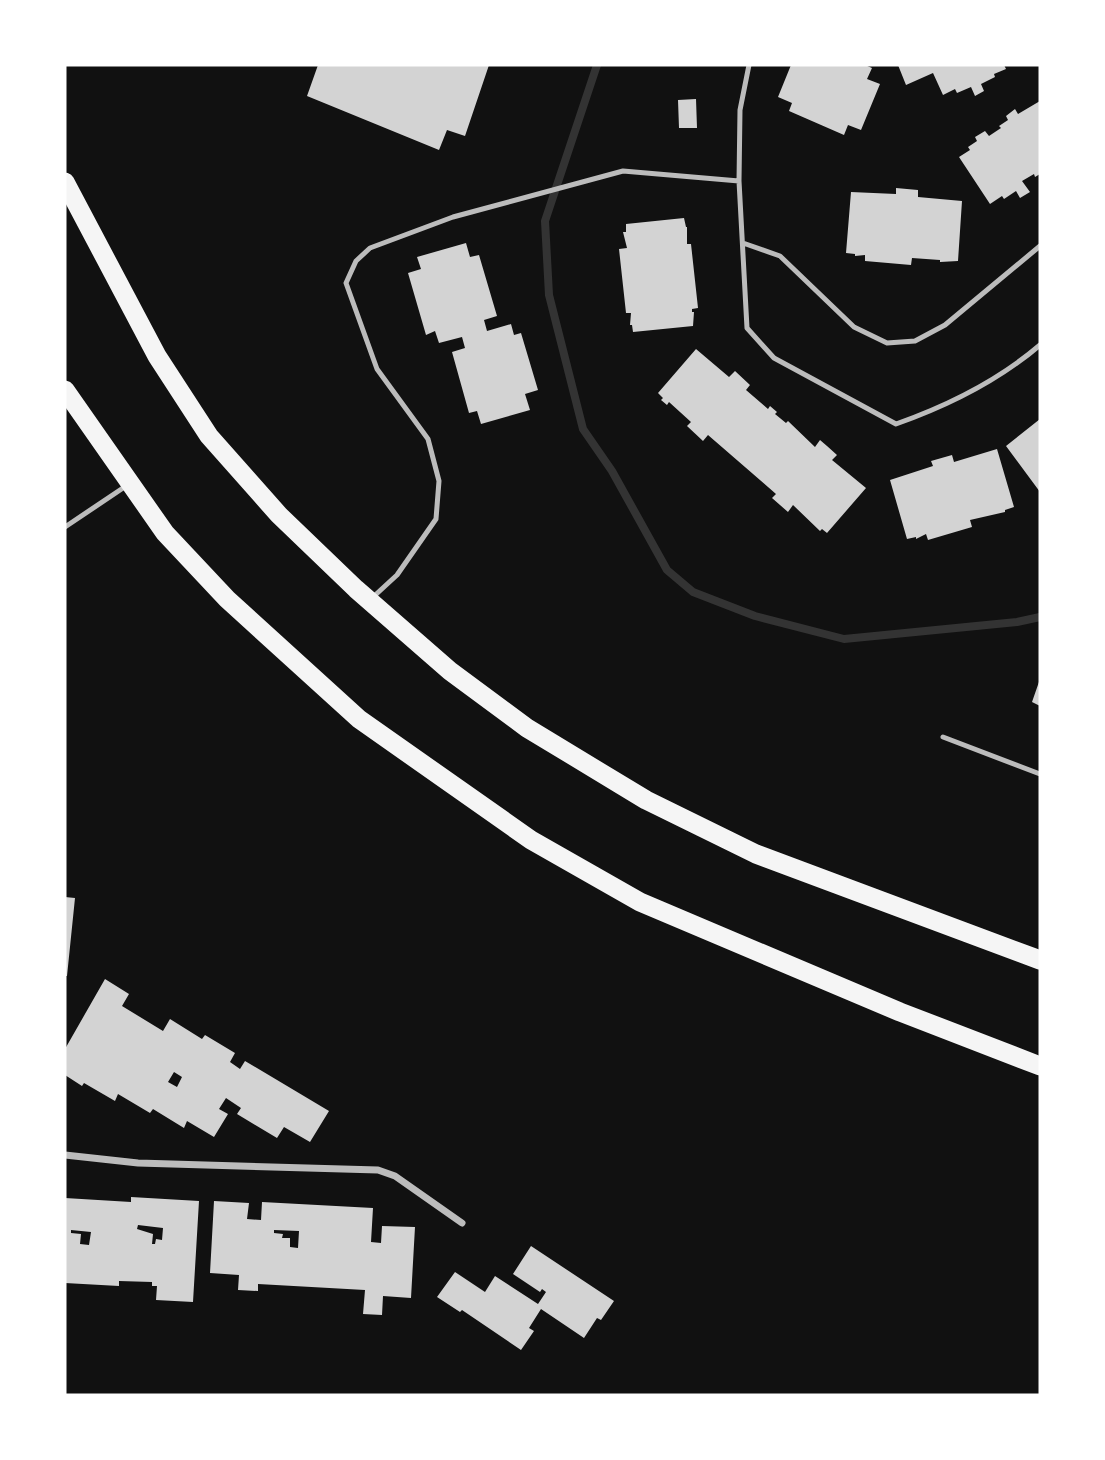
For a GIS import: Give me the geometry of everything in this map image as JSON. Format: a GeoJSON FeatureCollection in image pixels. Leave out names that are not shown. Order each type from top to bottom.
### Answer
{"type":"FeatureCollection","features":[{"type":"Feature","properties":{"kind":"highway"},"geometry":{"type":"LineString","coordinates":[[65,181],[157,356],[209,436],[279,515],[356,589],[450,671],[527,728],[646,800],[756,854],[1040,960]]}},
{"type":"Feature","properties":{"kind":"highway"},"geometry":{"type":"LineString","coordinates":[[65,390],[164,533],[227,598],[359,719],[531,840],[640,902],[900,1012],[1040,1066]]}},
{"type":"Feature","properties":{"kind":"street"},"geometry":{"type":"LineString","coordinates":[[65,1155],[138,1163],[378,1170],[395,1175],[462,1223]]}},
{"type":"Feature","properties":{"kind":"lane"},"geometry":{"type":"LineString","coordinates":[[749,65],[740,110],[739,181],[747,328],[774,358],[896,424],[944,405],[1020,362],[1040,345]]}},
{"type":"Feature","properties":{"kind":"lane"},"geometry":{"type":"LineString","coordinates":[[371,600],[397,575],[436,519],[439,481],[428,439],[377,369],[346,283],[356,261],[370,248],[453,217],[623,171],[739,181]]}},
{"type":"Feature","properties":{"kind":"lane"},"geometry":{"type":"LineString","coordinates":[[743,243],[780,256],[854,327],[887,343],[915,341],[945,325],[1040,246]]}},
{"type":"Feature","properties":{"kind":"lane"},"geometry":{"type":"LineString","coordinates":[[65,527],[129,485]]}},
{"type":"Feature","properties":{"kind":"lane"},"geometry":{"type":"LineString","coordinates":[[943,737],[1040,774]]}},
{"type":"Feature","properties":{"kind":"building"},"geometry":{"type":"Polygon","coordinates":[[[318,65],[489,65],[465,136],[447,130],[439,150],[307,96],[318,65]]]}},
{"type":"Feature","properties":{"kind":"building"},"geometry":{"type":"Polygon","coordinates":[[[791,65],[865,65],[872,68],[867,79],[880,84],[861,130],[848,125],[844,135],[789,111],[792,103],[778,97],[791,65]]]}},
{"type":"Feature","properties":{"kind":"building"},"geometry":{"type":"Polygon","coordinates":[[[898,65],[1004,65],[1006,69],[981,84],[984,91],[975,96],[971,87],[957,93],[955,89],[943,95],[933,73],[906,85],[898,65]]]}},
{"type":"Feature","properties":{"kind":"building"},"geometry":{"type":"Polygon","coordinates":[[[696,99],[697,128],[679,128],[678,100],[696,99]]]}},
{"type":"Feature","properties":{"kind":"building"},"geometry":{"type":"Polygon","coordinates":[[[1040,101],[1040,174],[1035,177],[1034,174],[1022,181],[1030,192],[1020,198],[1016,191],[990,204],[959,157],[970,150],[968,147],[977,141],[975,137],[985,131],[989,136],[1001,128],[999,126],[1008,120],[1006,116],[1015,109],[1018,114],[1040,101]]]}},
{"type":"Feature","properties":{"kind":"building"},"geometry":{"type":"Polygon","coordinates":[[[896,188],[918,190],[918,197],[962,201],[958,261],[940,262],[912,258],[911,265],[865,261],[865,255],[846,253],[851,192],[896,194],[896,188]]]}},
{"type":"Feature","properties":{"kind":"building"},"geometry":{"type":"Polygon","coordinates":[[[684,218],[687,244],[691,244],[698,308],[692,309],[693,326],[633,332],[630,325],[631,313],[626,313],[619,249],[627,248],[623,232],[626,232],[626,224],[684,218]]]}},
{"type":"Feature","properties":{"kind":"building"},"geometry":{"type":"Polygon","coordinates":[[[466,243],[470,257],[479,255],[497,316],[484,320],[487,331],[511,324],[514,335],[521,333],[538,390],[525,394],[530,410],[481,424],[477,411],[469,413],[452,352],[465,348],[462,337],[439,343],[435,331],[426,335],[408,273],[421,269],[417,257],[466,243]]]}},
{"type":"Feature","properties":{"kind":"building"},"geometry":{"type":"Polygon","coordinates":[[[696,349],[729,377],[735,371],[750,385],[746,390],[768,409],[770,406],[777,412],[775,414],[786,423],[788,421],[815,447],[820,440],[837,455],[832,460],[866,488],[827,533],[822,529],[820,531],[793,505],[788,512],[772,498],[776,494],[708,435],[703,441],[687,426],[691,422],[669,402],[667,405],[661,400],[663,398],[658,393],[696,349]]]}},
{"type":"Feature","properties":{"kind":"building"},"geometry":{"type":"Polygon","coordinates":[[[1040,419],[1040,492],[1006,446],[1040,419]]]}},
{"type":"Feature","properties":{"kind":"building"},"geometry":{"type":"Polygon","coordinates":[[[997,449],[1014,507],[1005,512],[970,520],[972,527],[928,540],[926,534],[916,539],[907,539],[890,480],[933,466],[931,461],[952,455],[954,462],[997,449]]]}},
{"type":"Feature","properties":{"kind":"building"},"geometry":{"type":"Polygon","coordinates":[[[1040,679],[1040,706],[1032,702],[1040,679]]]}},
{"type":"Feature","properties":{"kind":"building"},"geometry":{"type":"Polygon","coordinates":[[[65,897],[75,898],[67,976],[65,976],[65,897]]]}},
{"type":"Feature","properties":{"kind":"building"},"geometry":{"type":"Polygon","coordinates":[[[105,979],[129,994],[122,1006],[163,1031],[170,1019],[202,1039],[205,1035],[235,1053],[230,1062],[240,1069],[245,1061],[329,1111],[310,1142],[284,1127],[277,1138],[237,1114],[241,1108],[226,1098],[219,1109],[228,1114],[214,1137],[187,1121],[184,1128],[153,1109],[150,1113],[118,1094],[115,1101],[84,1083],[82,1086],[65,1075],[65,1049],[105,979]],[[174,1072],[168,1082],[177,1087],[182,1077],[174,1072]]]}},
{"type":"Feature","properties":{"kind":"building"},"geometry":{"type":"Polygon","coordinates":[[[131,1197],[199,1201],[193,1302],[156,1300],[157,1286],[152,1286],[152,1282],[119,1281],[119,1286],[65,1283],[65,1198],[131,1202],[131,1197]],[[138,1225],[137,1229],[153,1234],[152,1244],[155,1244],[156,1239],[162,1240],[163,1228],[138,1225]],[[71,1230],[71,1233],[81,1234],[80,1244],[89,1245],[91,1232],[71,1230]]]}},
{"type":"Feature","properties":{"kind":"building"},"geometry":{"type":"Polygon","coordinates":[[[214,1201],[249,1203],[247,1219],[261,1220],[262,1202],[373,1208],[371,1242],[381,1243],[382,1226],[415,1227],[411,1298],[383,1296],[382,1315],[363,1314],[365,1290],[258,1284],[258,1291],[238,1290],[239,1275],[210,1273],[214,1201]],[[274,1230],[274,1233],[283,1234],[282,1238],[290,1238],[290,1247],[298,1248],[299,1231],[274,1230]]]}},
{"type":"Feature","properties":{"kind":"building"},"geometry":{"type":"Polygon","coordinates":[[[531,1246],[614,1301],[601,1320],[597,1318],[584,1338],[541,1309],[529,1328],[534,1331],[521,1350],[462,1310],[460,1312],[437,1297],[455,1272],[485,1292],[495,1276],[538,1304],[546,1292],[542,1289],[540,1292],[513,1274],[531,1246]]]}},
{"type":"Feature","properties":{"kind":"waterway"},"geometry":{"type":"LineString","coordinates":[[597,65],[545,221],[549,295],[583,429],[612,471],[667,570],[693,592],[755,616],[844,639],[1017,622],[1040,617]]}}]}
